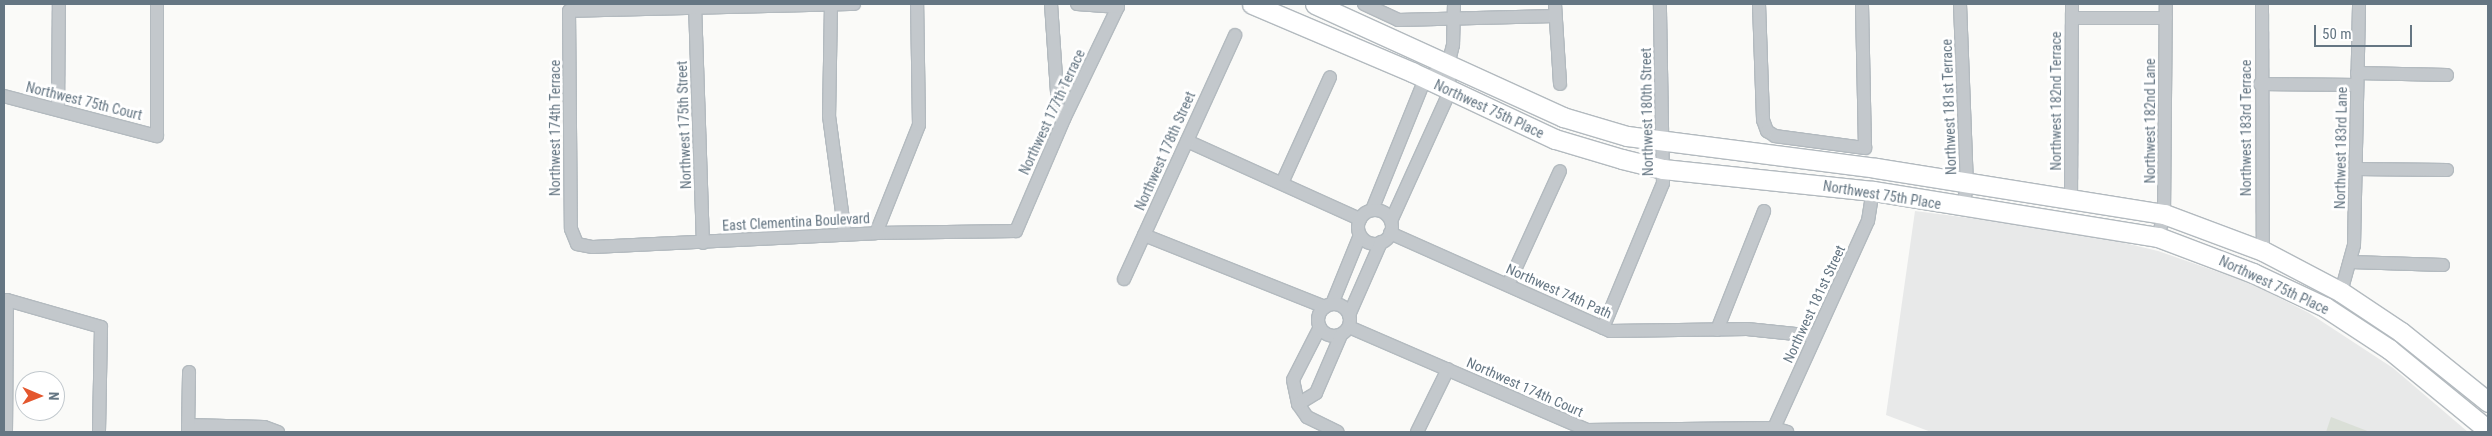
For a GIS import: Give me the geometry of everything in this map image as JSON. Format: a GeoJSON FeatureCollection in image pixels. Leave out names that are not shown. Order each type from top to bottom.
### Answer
{"type":"FeatureCollection","features":[{"type":"Feature","properties":{"kind":"street"},"geometry":{"type":"LineString","coordinates":[[58,109],[59,4]]}},
{"type":"Feature","properties":{"kind":"street","name":"Northwest 75th Court"},"geometry":{"type":"LineString","coordinates":[[4,96],[157,136],[157,4]]}},
{"type":"Feature","properties":{"kind":"street"},"geometry":{"type":"LineString","coordinates":[[831,4],[829,116],[845,235]]}},
{"type":"Feature","properties":{"kind":"street"},"geometry":{"type":"LineString","coordinates":[[695,5],[854,4]]}},
{"type":"Feature","properties":{"kind":"street"},"geometry":{"type":"LineString","coordinates":[[876,233],[920,125],[917,4]]}},
{"type":"Feature","properties":{"kind":"street"},"geometry":{"type":"LineString","coordinates":[[1051,4],[1058,107],[1064,119]]}},
{"type":"Feature","properties":{"kind":"street","name":"Northwest 177th Terrace"},"geometry":{"type":"LineString","coordinates":[[1016,231],[1064,119],[1118,7],[1077,4]]}},
{"type":"Feature","properties":{"kind":"street","name":"Northwest 75th Place"},"geometry":{"type":"LineString","coordinates":[[1252,4],[1425,79],[1555,139],[1663,168],[1873,191],[1963,208],[2158,237],[2253,273],[2325,307],[2389,349],[2488,430]]}},
{"type":"Feature","properties":{"kind":"street","name":"Northwest 75th Place"},"geometry":{"type":"LineString","coordinates":[[1315,4],[1563,116],[1627,136],[1876,168],[2164,214],[2263,251],[2342,292],[2401,332],[2488,402]]}},
{"type":"Feature","properties":{"kind":"street"},"geometry":{"type":"LineString","coordinates":[[1364,4],[1398,20],[1454,19],[1555,10],[1560,84]]}},
{"type":"Feature","properties":{"kind":"street"},"geometry":{"type":"LineString","coordinates":[[1298,404],[1316,393],[1347,325],[1381,242],[1391,227],[1450,92],[1448,64],[1454,4]]}},
{"type":"Feature","properties":{"kind":"street","name":"Northwest 180th Street"},"geometry":{"type":"LineString","coordinates":[[1603,328],[1663,183],[1660,4]]}},
{"type":"Feature","properties":{"kind":"street"},"geometry":{"type":"LineString","coordinates":[[1759,4],[1763,120],[1767,131],[1775,136],[1865,148],[1862,4]]}},
{"type":"Feature","properties":{"kind":"street","name":"Northwest 181st Terrace"},"geometry":{"type":"LineString","coordinates":[[1960,4],[1967,184],[1963,208]]}},
{"type":"Feature","properties":{"kind":"street","name":"Northwest 182nd Terrace"},"geometry":{"type":"LineString","coordinates":[[2071,198],[2072,4]]}},
{"type":"Feature","properties":{"kind":"street","name":"Northwest 182nd Lane"},"geometry":{"type":"LineString","coordinates":[[2158,237],[2164,214],[2166,4]]}},
{"type":"Feature","properties":{"kind":"street","name":"Northwest 183rd Terrace"},"geometry":{"type":"LineString","coordinates":[[2262,4],[2260,84],[2263,251]]}},
{"type":"Feature","properties":{"kind":"street","name":"Northwest 183rd Lane"},"geometry":{"type":"LineString","coordinates":[[2342,292],[2351,262],[2356,169],[2359,4]]}},
{"type":"Feature","properties":{"kind":"street","name":"Northwest 174th Terrace"},"geometry":{"type":"LineString","coordinates":[[577,244],[571,229],[569,11],[695,5]]}},
{"type":"Feature","properties":{"kind":"street","name":"Northwest 175th Street"},"geometry":{"type":"LineString","coordinates":[[695,5],[702,243]]}},
{"type":"Feature","properties":{"kind":"street"},"geometry":{"type":"LineString","coordinates":[[2072,18],[2166,18]]}},
{"type":"Feature","properties":{"kind":"street","name":"Northwest 178th Street"},"geometry":{"type":"LineString","coordinates":[[1124,279],[1235,35]]}},
{"type":"Feature","properties":{"kind":"street"},"geometry":{"type":"LineString","coordinates":[[1360,220],[1372,210],[1425,79],[1448,64]]}},
{"type":"Feature","properties":{"kind":"street"},"geometry":{"type":"LineString","coordinates":[[2260,84],[2447,75]]}},
{"type":"Feature","properties":{"kind":"street"},"geometry":{"type":"LineString","coordinates":[[1282,183],[1330,77]]}},
{"type":"Feature","properties":{"kind":"street"},"geometry":{"type":"LineString","coordinates":[[1187,141],[1360,220]]}},
{"type":"Feature","properties":{"kind":"street"},"geometry":{"type":"LineString","coordinates":[[2356,169],[2448,170]]}},
{"type":"Feature","properties":{"kind":"street"},"geometry":{"type":"LineString","coordinates":[[1508,285],[1560,171]]}},
{"type":"Feature","properties":{"kind":"street","name":"Northwest 181st Street"},"geometry":{"type":"LineString","coordinates":[[1774,428],[1868,221],[1873,191]]}},
{"type":"Feature","properties":{"kind":"street"},"geometry":{"type":"LineString","coordinates":[[1372,210],[1381,211],[1391,227]]}},
{"type":"Feature","properties":{"kind":"street"},"geometry":{"type":"LineString","coordinates":[[1717,330],[1764,211]]}},
{"type":"Feature","properties":{"kind":"street"},"geometry":{"type":"LineString","coordinates":[[1347,325],[1325,334],[1320,327],[1319,316],[1328,306],[1360,235],[1360,220]]}},
{"type":"Feature","properties":{"kind":"street","name":"Northwest 74th Path"},"geometry":{"type":"LineString","coordinates":[[1391,227],[1508,285],[1610,331],[1717,330],[1815,336]]}},
{"type":"Feature","properties":{"kind":"street","name":"East Clementina Boulevard"},"geometry":{"type":"LineString","coordinates":[[577,244],[593,248],[876,233],[1016,231]]}},
{"type":"Feature","properties":{"kind":"street"},"geometry":{"type":"LineString","coordinates":[[1144,235],[1328,306],[1342,306],[1347,325]]}},
{"type":"Feature","properties":{"kind":"street"},"geometry":{"type":"LineString","coordinates":[[1360,235],[1369,242],[1381,242]]}},
{"type":"Feature","properties":{"kind":"street"},"geometry":{"type":"LineString","coordinates":[[2351,262],[2443,266]]}},
{"type":"Feature","properties":{"kind":"street"},"geometry":{"type":"LineString","coordinates":[[6,432],[7,300],[101,327],[99,432]]}},
{"type":"Feature","properties":{"kind":"street","name":"Northwest 174th Court"},"geometry":{"type":"LineString","coordinates":[[1347,325],[1587,430],[1774,428],[1787,432]]}},
{"type":"Feature","properties":{"kind":"street"},"geometry":{"type":"LineString","coordinates":[[1320,327],[1293,380],[1298,404],[1307,417],[1338,432]]}},
{"type":"Feature","properties":{"kind":"street"},"geometry":{"type":"LineString","coordinates":[[1418,432],[1448,370]]}},
{"type":"Feature","properties":{"kind":"street"},"geometry":{"type":"LineString","coordinates":[[189,372],[188,429],[264,427],[278,432]]}},
{"type":"Feature","properties":{"kind":"shaded area"},"geometry":{"type":"Polygon","coordinates":[[[1915,211],[2079,232],[2158,251],[2250,283],[2309,313],[2393,368],[2468,432],[1931,432],[1886,415],[1915,211]]]}},
{"type":"Feature","properties":{"kind":"shaded area"},"geometry":{"type":"Polygon","coordinates":[[[2331,417],[2370,432],[2326,432],[2331,417]]]}}]}
